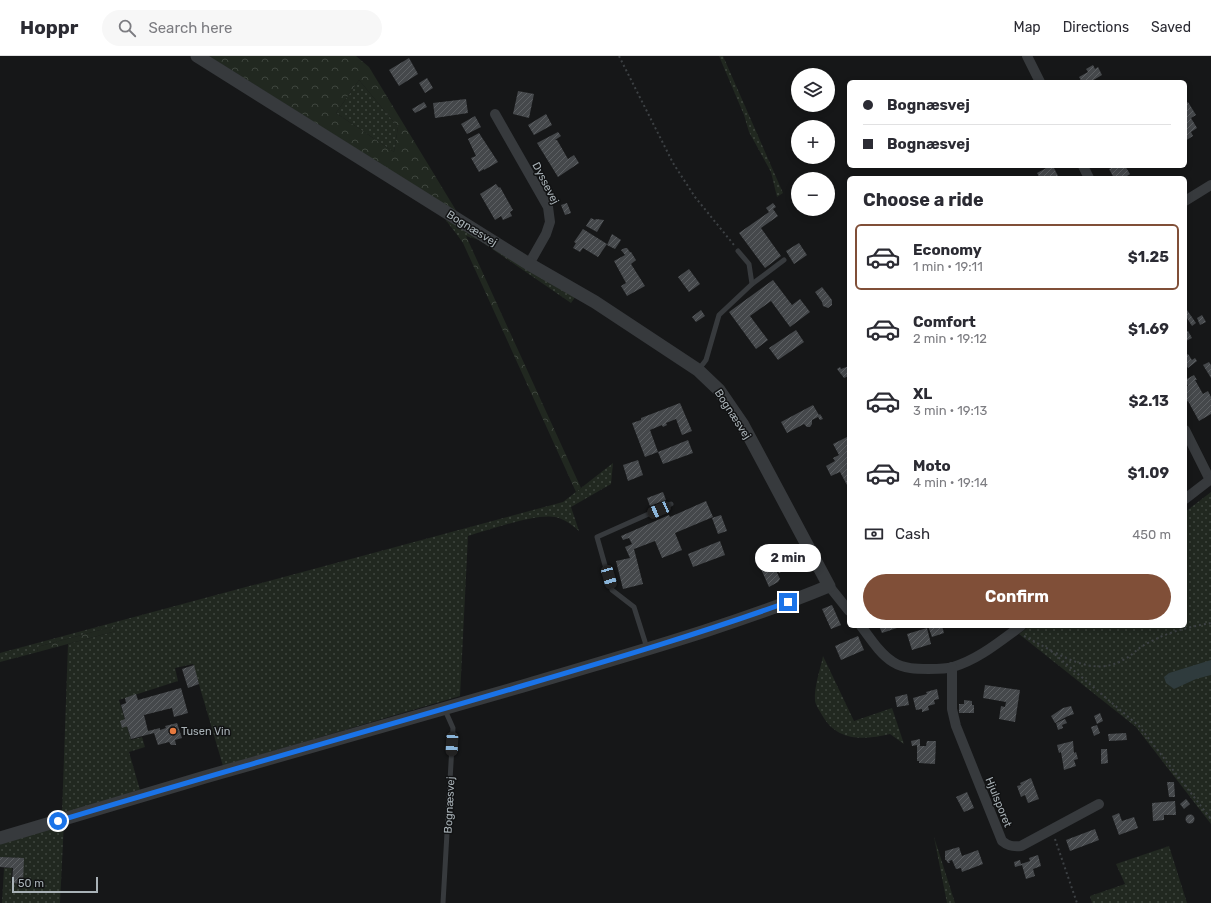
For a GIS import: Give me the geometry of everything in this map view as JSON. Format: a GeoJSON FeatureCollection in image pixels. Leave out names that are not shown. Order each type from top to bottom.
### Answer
{"type":"FeatureCollection","features":[{"type":"Feature","properties":{"kind":"street","name":"Bognæsvej"},"geometry":{"type":"LineString","coordinates":[[197,56],[529,264],[595,302],[698,370],[719,390],[742,425],[829,586]]}},
{"type":"Feature","properties":{"kind":"street"},"geometry":{"type":"LineString","coordinates":[[1027,56],[1039,80]]}},
{"type":"Feature","properties":{"kind":"street","name":"Dyssevej"},"geometry":{"type":"LineString","coordinates":[[495,114],[548,207],[550,222],[546,234],[529,264]]}},
{"type":"Feature","properties":{"kind":"street"},"geometry":{"type":"LineString","coordinates":[[1187,200],[1211,185]]}},
{"type":"Feature","properties":{"kind":"street"},"geometry":{"type":"LineString","coordinates":[[1187,434],[1210,479],[1187,497]]}},
{"type":"Feature","properties":{"kind":"street"},"geometry":{"type":"LineString","coordinates":[[0,838],[647,649],[726,624],[829,586],[847,608]]}},
{"type":"Feature","properties":{"kind":"street"},"geometry":{"type":"LineString","coordinates":[[863,628],[886,657],[900,666],[921,669],[952,667],[978,657],[1017,629]]}},
{"type":"Feature","properties":{"kind":"street","name":"Hjulsporet"},"geometry":{"type":"LineString","coordinates":[[952,667],[952,709],[956,726],[1002,840],[1011,846],[1021,846],[1099,804]]}},
{"type":"Feature","properties":{"kind":"lane"},"geometry":{"type":"LineString","coordinates":[[738,251],[749,264],[752,284]]}},
{"type":"Feature","properties":{"kind":"lane"},"geometry":{"type":"LineString","coordinates":[[698,370],[706,360],[719,315],[752,284],[784,260]]}},
{"type":"Feature","properties":{"kind":"lane"},"geometry":{"type":"LineString","coordinates":[[647,649],[634,607],[612,590],[597,537],[671,504]]}},
{"type":"Feature","properties":{"kind":"lane","name":"Bognæsvej"},"geometry":{"type":"LineString","coordinates":[[443,903],[453,728],[444,709]]}},
{"type":"Feature","properties":{"kind":"path"},"geometry":{"type":"LineString","coordinates":[[619,56],[673,163],[695,197],[738,251]]}},
{"type":"Feature","properties":{"kind":"path"},"geometry":{"type":"LineString","coordinates":[[1051,651],[1070,660],[1093,667],[1108,666],[1123,660],[1142,646],[1163,636],[1211,623]]}},
{"type":"Feature","properties":{"kind":"path"},"geometry":{"type":"LineString","coordinates":[[1017,629],[1051,651],[1139,726],[1211,819]]}},
{"type":"Feature","properties":{"kind":"path"},"geometry":{"type":"LineString","coordinates":[[1052,830],[1078,903]]}},
{"type":"Feature","properties":{"kind":"green space"},"geometry":{"type":"Polygon","coordinates":[[[209,56],[356,56],[369,67],[457,212],[209,56]],[[359,80],[336,113],[394,152],[398,127],[359,80]]]}},
{"type":"Feature","properties":{"kind":"green space"},"geometry":{"type":"Polygon","coordinates":[[[719,56],[723,56],[783,193],[777,197],[771,172],[749,132],[744,115],[719,56]]]}},
{"type":"Feature","properties":{"kind":"green space"},"geometry":{"type":"Polygon","coordinates":[[[359,80],[398,127],[394,152],[336,113],[359,80]]]}},
{"type":"Feature","properties":{"kind":"green space"},"geometry":{"type":"Polygon","coordinates":[[[445,219],[576,296],[571,303],[479,240],[466,236],[458,236],[445,219]]]}},
{"type":"Feature","properties":{"kind":"green space"},"geometry":{"type":"Polygon","coordinates":[[[458,236],[466,236],[581,488],[576,492],[463,243],[458,236]]]}},
{"type":"Feature","properties":{"kind":"green space"},"geometry":{"type":"Polygon","coordinates":[[[613,463],[611,484],[571,507],[579,531],[562,519],[547,516],[512,523],[468,536],[460,696],[223,766],[193,664],[175,668],[178,681],[119,700],[131,740],[142,737],[145,747],[129,752],[140,790],[62,814],[68,644],[116,631],[115,626],[37,647],[38,652],[0,662],[0,653],[563,502],[613,463]]]}},
{"type":"Feature","properties":{"kind":"green space"},"geometry":{"type":"Polygon","coordinates":[[[1211,492],[1211,824],[1136,727],[1019,634],[1027,628],[1187,628],[1187,510],[1211,492]]]}},
{"type":"Feature","properties":{"kind":"green space"},"geometry":{"type":"Polygon","coordinates":[[[115,626],[116,631],[38,652],[37,647],[115,626]]]}},
{"type":"Feature","properties":{"kind":"green space"},"geometry":{"type":"Polygon","coordinates":[[[823,656],[854,721],[892,708],[904,744],[890,734],[861,738],[852,737],[835,730],[828,724],[815,701],[816,684],[823,656]]]}},
{"type":"Feature","properties":{"kind":"green space"},"geometry":{"type":"Polygon","coordinates":[[[64,822],[60,903],[2,903],[4,868],[12,868],[11,883],[22,884],[23,858],[0,857],[0,842],[64,822]]]}},
{"type":"Feature","properties":{"kind":"green space"},"geometry":{"type":"Polygon","coordinates":[[[934,837],[955,903],[947,903],[934,837]]]}},
{"type":"Feature","properties":{"kind":"green space"},"geometry":{"type":"Polygon","coordinates":[[[1169,846],[1187,903],[1092,903],[1090,896],[1125,884],[1116,864],[1169,846]]]}},
{"type":"Feature","properties":{"kind":"shaded area"},"geometry":{"type":"Polygon","coordinates":[[[1211,660],[1211,675],[1196,679],[1174,689],[1166,683],[1164,677],[1169,673],[1211,660]]]}},
{"type":"Feature","properties":{"kind":"building"},"geometry":{"type":"Polygon","coordinates":[[[409,58],[418,74],[399,86],[389,70],[409,58]]]}},
{"type":"Feature","properties":{"kind":"building"},"geometry":{"type":"Polygon","coordinates":[[[1093,65],[1095,69],[1098,67],[1102,75],[1093,80],[1081,80],[1079,77],[1088,72],[1086,69],[1093,65]]]}},
{"type":"Feature","properties":{"kind":"building"},"geometry":{"type":"Polygon","coordinates":[[[427,78],[433,88],[425,93],[419,83],[427,78]]]}},
{"type":"Feature","properties":{"kind":"building"},"geometry":{"type":"Polygon","coordinates":[[[518,91],[534,94],[529,118],[513,114],[518,91]]]}},
{"type":"Feature","properties":{"kind":"building"},"geometry":{"type":"Polygon","coordinates":[[[466,99],[468,113],[435,118],[433,103],[466,99]]]}},
{"type":"Feature","properties":{"kind":"building"},"geometry":{"type":"Polygon","coordinates":[[[424,102],[427,107],[415,113],[412,109],[424,102]]]}},
{"type":"Feature","properties":{"kind":"building"},"geometry":{"type":"Polygon","coordinates":[[[1188,102],[1196,115],[1191,118],[1197,128],[1191,132],[1193,136],[1187,140],[1188,102]]]}},
{"type":"Feature","properties":{"kind":"building"},"geometry":{"type":"Polygon","coordinates":[[[546,114],[552,125],[534,135],[528,125],[546,114]]]}},
{"type":"Feature","properties":{"kind":"building"},"geometry":{"type":"Polygon","coordinates":[[[475,116],[481,127],[467,134],[461,124],[475,116]]]}},
{"type":"Feature","properties":{"kind":"building"},"geometry":{"type":"Polygon","coordinates":[[[558,132],[561,136],[555,140],[557,140],[568,159],[574,155],[579,163],[558,177],[537,143],[558,132]]]}},
{"type":"Feature","properties":{"kind":"building"},"geometry":{"type":"Polygon","coordinates":[[[479,133],[498,162],[479,172],[471,158],[476,156],[468,139],[479,133]]]}},
{"type":"Feature","properties":{"kind":"building"},"geometry":{"type":"Polygon","coordinates":[[[1046,168],[1054,168],[1058,176],[1039,176],[1037,173],[1046,168]]]}},
{"type":"Feature","properties":{"kind":"building"},"geometry":{"type":"Polygon","coordinates":[[[1126,168],[1130,174],[1127,176],[1113,176],[1109,169],[1126,168]]]}},
{"type":"Feature","properties":{"kind":"building"},"geometry":{"type":"Polygon","coordinates":[[[496,184],[499,188],[500,187],[513,210],[510,212],[512,216],[503,220],[501,216],[495,220],[480,194],[496,184]]]}},
{"type":"Feature","properties":{"kind":"building"},"geometry":{"type":"Polygon","coordinates":[[[567,203],[571,213],[565,215],[561,205],[567,203]]]}},
{"type":"Feature","properties":{"kind":"building"},"geometry":{"type":"Polygon","coordinates":[[[773,203],[776,207],[773,209],[778,216],[761,228],[781,256],[765,268],[739,233],[769,212],[766,208],[773,203]]]}},
{"type":"Feature","properties":{"kind":"building"},"geometry":{"type":"Polygon","coordinates":[[[591,218],[595,220],[604,220],[597,232],[586,226],[591,218]]]}},
{"type":"Feature","properties":{"kind":"building"},"geometry":{"type":"Polygon","coordinates":[[[583,229],[607,244],[598,257],[583,248],[580,252],[573,248],[576,243],[574,242],[583,229]]]}},
{"type":"Feature","properties":{"kind":"building"},"geometry":{"type":"Polygon","coordinates":[[[612,234],[621,240],[615,249],[607,245],[612,234]]]}},
{"type":"Feature","properties":{"kind":"building"},"geometry":{"type":"Polygon","coordinates":[[[799,243],[807,255],[794,264],[786,251],[799,243]]]}},
{"type":"Feature","properties":{"kind":"building"},"geometry":{"type":"Polygon","coordinates":[[[625,248],[631,252],[636,260],[631,264],[645,286],[627,296],[621,286],[626,283],[614,261],[625,255],[621,250],[625,248]]]}},
{"type":"Feature","properties":{"kind":"building"},"geometry":{"type":"Polygon","coordinates":[[[689,269],[700,284],[689,292],[678,277],[689,269]]]}},
{"type":"Feature","properties":{"kind":"building"},"geometry":{"type":"Polygon","coordinates":[[[773,280],[792,305],[800,299],[810,312],[790,327],[771,301],[750,316],[768,340],[756,349],[729,312],[773,280]]]}},
{"type":"Feature","properties":{"kind":"building"},"geometry":{"type":"Polygon","coordinates":[[[822,287],[832,300],[832,305],[828,308],[823,306],[815,292],[822,287]]]}},
{"type":"Feature","properties":{"kind":"building"},"geometry":{"type":"Polygon","coordinates":[[[701,310],[705,316],[696,322],[692,317],[701,310]]]}},
{"type":"Feature","properties":{"kind":"building"},"geometry":{"type":"Polygon","coordinates":[[[1187,310],[1196,323],[1192,326],[1187,318],[1187,310]]]}},
{"type":"Feature","properties":{"kind":"building"},"geometry":{"type":"Polygon","coordinates":[[[1202,315],[1206,322],[1200,325],[1197,318],[1202,315]]]}},
{"type":"Feature","properties":{"kind":"building"},"geometry":{"type":"Polygon","coordinates":[[[796,330],[804,342],[778,360],[769,348],[796,330]]]}},
{"type":"Feature","properties":{"kind":"building"},"geometry":{"type":"Polygon","coordinates":[[[1187,331],[1192,338],[1187,340],[1187,331]]]}},
{"type":"Feature","properties":{"kind":"building"},"geometry":{"type":"Polygon","coordinates":[[[1187,355],[1192,360],[1195,358],[1197,361],[1188,368],[1187,367],[1187,355]]]}},
{"type":"Feature","properties":{"kind":"building"},"geometry":{"type":"Polygon","coordinates":[[[1209,362],[1211,365],[1211,378],[1203,365],[1209,362]]]}},
{"type":"Feature","properties":{"kind":"building"},"geometry":{"type":"Polygon","coordinates":[[[840,367],[841,369],[847,367],[847,377],[844,378],[837,369],[840,367]]]}},
{"type":"Feature","properties":{"kind":"building"},"geometry":{"type":"Polygon","coordinates":[[[1194,375],[1197,380],[1195,380],[1203,394],[1208,391],[1211,397],[1211,414],[1199,421],[1188,401],[1187,402],[1187,379],[1194,375]]]}},
{"type":"Feature","properties":{"kind":"building"},"geometry":{"type":"Polygon","coordinates":[[[680,403],[692,431],[682,435],[676,419],[666,423],[667,425],[663,427],[662,425],[650,430],[658,452],[645,457],[632,423],[680,403]]]}},
{"type":"Feature","properties":{"kind":"building"},"geometry":{"type":"Polygon","coordinates":[[[813,405],[823,419],[820,420],[818,417],[812,420],[810,427],[807,427],[804,424],[787,433],[781,422],[813,405]]]}},
{"type":"Feature","properties":{"kind":"building"},"geometry":{"type":"Polygon","coordinates":[[[847,437],[847,485],[840,472],[831,476],[826,466],[835,461],[833,458],[839,455],[833,444],[847,437]]]}},
{"type":"Feature","properties":{"kind":"building"},"geometry":{"type":"Polygon","coordinates":[[[688,440],[693,453],[663,464],[658,452],[688,440]]]}},
{"type":"Feature","properties":{"kind":"building"},"geometry":{"type":"Polygon","coordinates":[[[638,460],[643,475],[628,481],[623,465],[638,460]]]}},
{"type":"Feature","properties":{"kind":"building"},"geometry":{"type":"Polygon","coordinates":[[[663,492],[666,500],[650,506],[647,498],[663,492]]]}},
{"type":"Feature","properties":{"kind":"building"},"geometry":{"type":"Polygon","coordinates":[[[706,501],[713,517],[675,533],[682,550],[662,558],[655,541],[634,549],[643,584],[623,589],[616,561],[630,558],[625,547],[632,544],[629,538],[623,540],[621,536],[706,501]]]}},
{"type":"Feature","properties":{"kind":"building"},"geometry":{"type":"Polygon","coordinates":[[[721,515],[727,531],[718,534],[712,518],[721,515]]]}},
{"type":"Feature","properties":{"kind":"building"},"geometry":{"type":"Polygon","coordinates":[[[720,541],[725,555],[693,567],[688,554],[720,541]]]}},
{"type":"Feature","properties":{"kind":"building"},"geometry":{"type":"Polygon","coordinates":[[[803,549],[808,559],[779,573],[775,568],[780,579],[778,582],[769,587],[761,569],[764,568],[762,562],[779,555],[781,559],[803,549]]]}},
{"type":"Feature","properties":{"kind":"building"},"geometry":{"type":"Polygon","coordinates":[[[832,605],[841,625],[831,629],[822,609],[832,605]]]}},
{"type":"Feature","properties":{"kind":"building"},"geometry":{"type":"Polygon","coordinates":[[[880,628],[897,628],[882,633],[880,628]]]}},
{"type":"Feature","properties":{"kind":"building"},"geometry":{"type":"Polygon","coordinates":[[[927,628],[931,644],[912,650],[907,634],[927,628]]]}},
{"type":"Feature","properties":{"kind":"building"},"geometry":{"type":"Polygon","coordinates":[[[929,628],[943,628],[944,633],[932,637],[929,628]]]}},
{"type":"Feature","properties":{"kind":"building"},"geometry":{"type":"Polygon","coordinates":[[[858,636],[864,650],[841,660],[835,646],[858,636]]]}},
{"type":"Feature","properties":{"kind":"building"},"geometry":{"type":"Polygon","coordinates":[[[194,665],[199,684],[188,688],[182,669],[194,665]]]}},
{"type":"Feature","properties":{"kind":"building"},"geometry":{"type":"Polygon","coordinates":[[[985,685],[1020,690],[1015,722],[999,719],[1001,706],[1005,707],[1006,702],[983,698],[985,685]]]}},
{"type":"Feature","properties":{"kind":"building"},"geometry":{"type":"Polygon","coordinates":[[[181,688],[188,713],[174,717],[172,708],[144,715],[148,731],[160,728],[160,730],[166,728],[165,726],[177,723],[182,738],[175,740],[176,745],[171,745],[169,742],[158,745],[154,733],[131,739],[127,726],[122,728],[120,721],[125,719],[121,705],[126,703],[125,698],[136,694],[138,700],[181,688]]]}},
{"type":"Feature","properties":{"kind":"building"},"geometry":{"type":"Polygon","coordinates":[[[937,689],[939,699],[934,700],[935,704],[928,706],[929,710],[922,712],[922,709],[916,710],[913,698],[937,689]]]}},
{"type":"Feature","properties":{"kind":"building"},"geometry":{"type":"Polygon","coordinates":[[[907,694],[909,705],[897,707],[895,697],[907,694]]]}},
{"type":"Feature","properties":{"kind":"building"},"geometry":{"type":"Polygon","coordinates":[[[964,700],[972,701],[972,705],[974,705],[974,713],[959,713],[959,704],[964,704],[964,700]]]}},
{"type":"Feature","properties":{"kind":"building"},"geometry":{"type":"Polygon","coordinates":[[[1071,706],[1074,714],[1055,723],[1051,716],[1063,708],[1071,706]]]}},
{"type":"Feature","properties":{"kind":"building"},"geometry":{"type":"Polygon","coordinates":[[[1100,713],[1103,721],[1097,724],[1094,716],[1100,713]]]}},
{"type":"Feature","properties":{"kind":"building"},"geometry":{"type":"Polygon","coordinates":[[[1065,719],[1067,723],[1062,725],[1063,728],[1058,730],[1056,723],[1065,719]]]}},
{"type":"Feature","properties":{"kind":"building"},"geometry":{"type":"Polygon","coordinates":[[[1097,725],[1100,733],[1094,736],[1091,727],[1097,725]]]}},
{"type":"Feature","properties":{"kind":"building"},"geometry":{"type":"Polygon","coordinates":[[[1126,733],[1127,740],[1109,741],[1108,734],[1126,733]]]}},
{"type":"Feature","properties":{"kind":"building"},"geometry":{"type":"Polygon","coordinates":[[[920,739],[920,746],[926,746],[927,741],[936,741],[935,764],[919,763],[919,761],[917,761],[917,745],[912,746],[911,741],[920,739]]]}},
{"type":"Feature","properties":{"kind":"building"},"geometry":{"type":"Polygon","coordinates":[[[1073,741],[1074,753],[1076,752],[1078,759],[1074,760],[1076,766],[1064,770],[1061,752],[1059,753],[1057,745],[1073,741]]]}},
{"type":"Feature","properties":{"kind":"building"},"geometry":{"type":"Polygon","coordinates":[[[1101,749],[1107,749],[1108,763],[1101,764],[1101,749]]]}},
{"type":"Feature","properties":{"kind":"building"},"geometry":{"type":"Polygon","coordinates":[[[1031,778],[1039,799],[1028,803],[1025,795],[1021,797],[1017,786],[1031,778]]]}},
{"type":"Feature","properties":{"kind":"building"},"geometry":{"type":"Polygon","coordinates":[[[1167,782],[1174,782],[1175,797],[1169,797],[1167,782]]]}},
{"type":"Feature","properties":{"kind":"building"},"geometry":{"type":"Polygon","coordinates":[[[967,792],[974,808],[964,812],[956,797],[967,792]]]}},
{"type":"Feature","properties":{"kind":"building"},"geometry":{"type":"Polygon","coordinates":[[[1186,799],[1190,804],[1184,809],[1180,804],[1186,799]]]}},
{"type":"Feature","properties":{"kind":"building"},"geometry":{"type":"Polygon","coordinates":[[[1175,801],[1176,815],[1164,815],[1164,820],[1153,821],[1152,803],[1175,801]]]}},
{"type":"Feature","properties":{"kind":"building"},"geometry":{"type":"Polygon","coordinates":[[[1119,813],[1122,821],[1134,817],[1138,828],[1119,835],[1112,816],[1119,813]]]}},
{"type":"Feature","properties":{"kind":"building"},"geometry":{"type":"Polygon","coordinates":[[[1190,814],[1195,819],[1190,824],[1185,819],[1190,814]]]}},
{"type":"Feature","properties":{"kind":"building"},"geometry":{"type":"Polygon","coordinates":[[[1095,829],[1099,840],[1070,851],[1066,840],[1095,829]]]}},
{"type":"Feature","properties":{"kind":"building"},"geometry":{"type":"Polygon","coordinates":[[[959,847],[962,856],[978,850],[983,864],[962,872],[961,868],[956,869],[952,860],[948,863],[945,860],[945,851],[959,847]]]}},
{"type":"Feature","properties":{"kind":"building"},"geometry":{"type":"Polygon","coordinates":[[[1038,855],[1041,866],[1033,869],[1035,876],[1026,879],[1022,865],[1015,867],[1014,862],[1020,860],[1021,864],[1030,861],[1029,858],[1038,855]]]}},
{"type":"Feature","properties":{"kind":"building"},"geometry":{"type":"Polygon","coordinates":[[[0,857],[24,858],[23,884],[12,883],[13,868],[0,867],[0,857]]]}},
{"type":"Feature","properties":{"kind":"place","name":"Tusen Vin"},"geometry":{"type":"Point","coordinates":[173,731]}},
{"type":"Feature","properties":{"kind":"route"},"geometry":{"type":"LineString","coordinates":[[58,821],[670,642],[788,602]]}}]}
